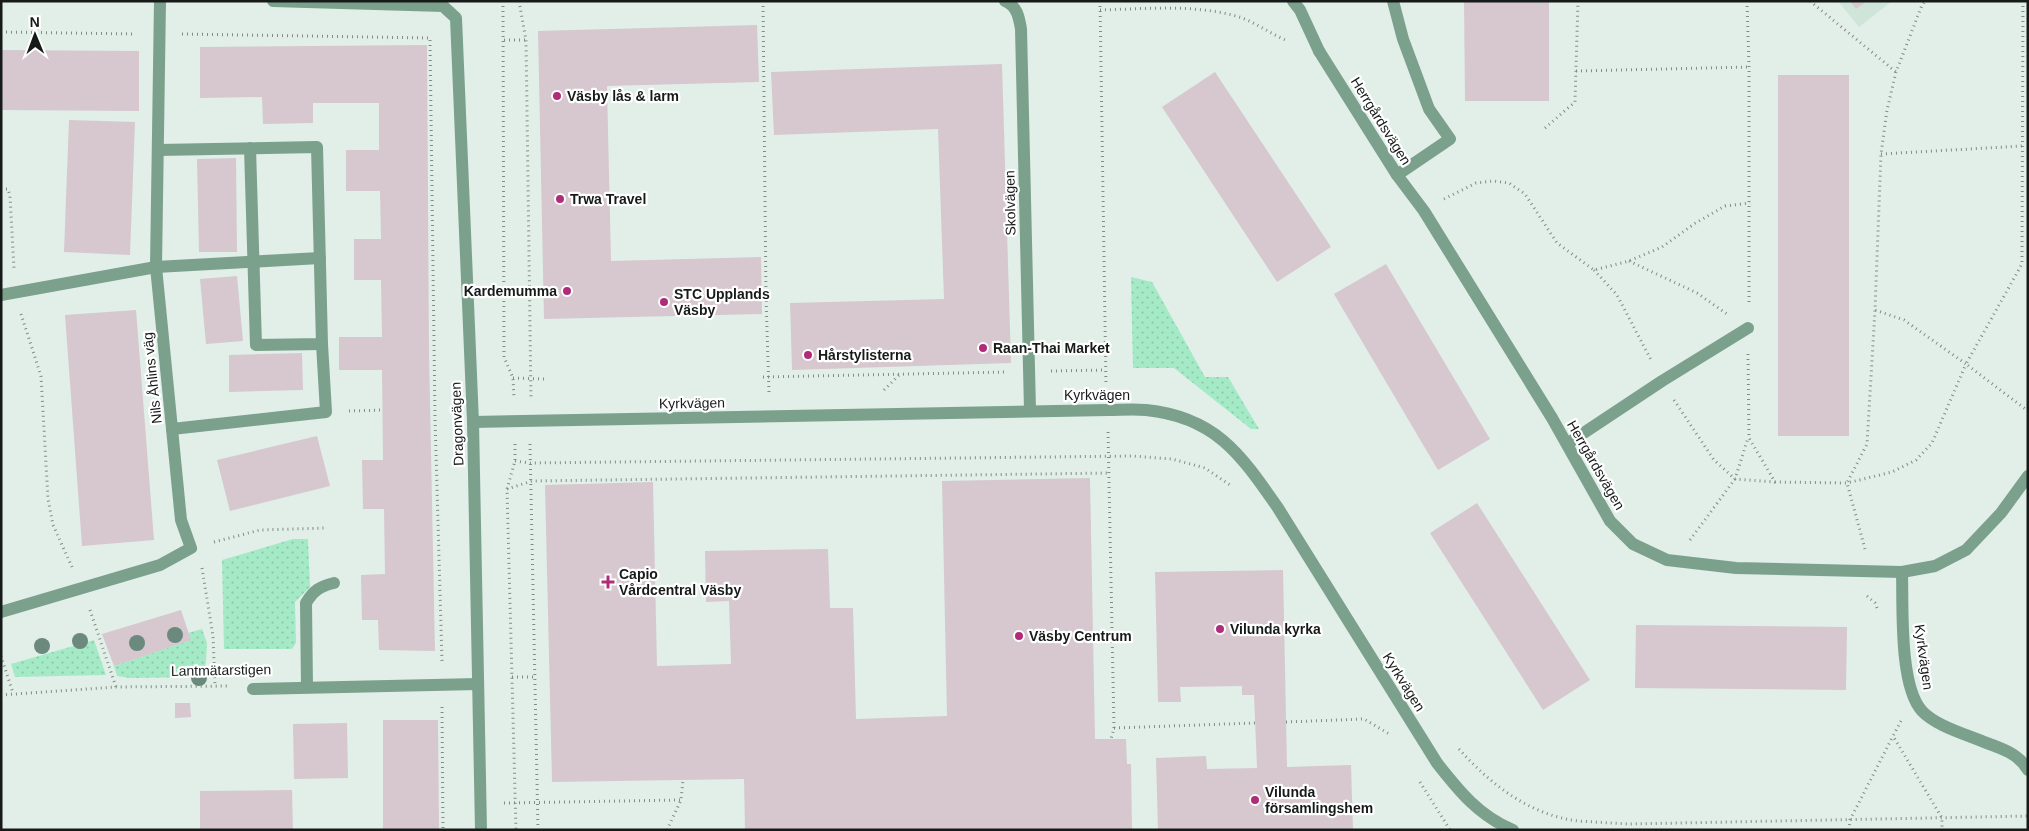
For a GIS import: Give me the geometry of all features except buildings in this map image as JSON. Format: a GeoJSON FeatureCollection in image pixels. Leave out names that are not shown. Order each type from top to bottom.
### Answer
{"type":"FeatureCollection","features":[{"type":"Feature","properties":{"kind":"street","name":"Nils Åhlins väg"},"geometry":{"type":"LineString","coordinates":[[160,1],[156,267],[181,520],[191,548]]}},
{"type":"Feature","properties":{"kind":"street","name":"Dragonvägen"},"geometry":{"type":"LineString","coordinates":[[273,1],[443,6],[456,18],[473,422],[481,830]]}},
{"type":"Feature","properties":{"kind":"street","name":"Herrgårdsvägen"},"geometry":{"type":"LineString","coordinates":[[1293,1],[1300,10],[1319,52],[1397,175],[1424,210],[1567,444],[1610,521],[1633,544],[1667,560],[1736,568],[1902,572],[1935,566],[1966,550],[2001,513],[2028,476]]}},
{"type":"Feature","properties":{"kind":"street"},"geometry":{"type":"LineString","coordinates":[[1393,1],[1402,39],[1429,109],[1450,139],[1397,175]]}},
{"type":"Feature","properties":{"kind":"street","name":"Skolvägen"},"geometry":{"type":"LineString","coordinates":[[1011,2],[1019,15],[1021,29],[1030,410]]}},
{"type":"Feature","properties":{"kind":"street"},"geometry":{"type":"LineString","coordinates":[[158,150],[317,147],[322,344],[326,412],[172,429]]}},
{"type":"Feature","properties":{"kind":"street"},"geometry":{"type":"LineString","coordinates":[[250,148],[256,345],[322,344]]}},
{"type":"Feature","properties":{"kind":"street"},"geometry":{"type":"LineString","coordinates":[[1,295],[156,267],[320,258]]}},
{"type":"Feature","properties":{"kind":"street"},"geometry":{"type":"LineString","coordinates":[[1567,444],[1662,380],[1748,328]]}},
{"type":"Feature","properties":{"kind":"street","name":"Kyrkvägen"},"geometry":{"type":"LineString","coordinates":[[473,422],[1030,410],[1146,410],[1178,416],[1209,428],[1228,444],[1250,467],[1278,508],[1437,763],[1464,796],[1495,822],[1513,830]]}},
{"type":"Feature","properties":{"kind":"street"},"geometry":{"type":"LineString","coordinates":[[1,612],[160,565],[191,548]]}},
{"type":"Feature","properties":{"kind":"street","name":"Kyrkvägen"},"geometry":{"type":"LineString","coordinates":[[1902,572],[1904,643],[1911,692],[1922,711],[1945,726],[2005,750],[2023,761],[2028,770]]}},
{"type":"Feature","properties":{"kind":"street"},"geometry":{"type":"LineString","coordinates":[[307,687],[306,603],[313,593],[323,586],[334,583]]}},
{"type":"Feature","properties":{"kind":"street","name":"Lantmätarstigen"},"geometry":{"type":"LineString","coordinates":[[253,689],[478,684]]}},
{"type":"Feature","properties":{"kind":"path"},"geometry":{"type":"LineString","coordinates":[[503,1],[504,357],[513,378],[545,379]]}},
{"type":"Feature","properties":{"kind":"path"},"geometry":{"type":"LineString","coordinates":[[519,1],[526,40],[530,463],[532,481],[538,830]]}},
{"type":"Feature","properties":{"kind":"path"},"geometry":{"type":"LineString","coordinates":[[763,1],[766,297],[769,394]]}},
{"type":"Feature","properties":{"kind":"path"},"geometry":{"type":"LineString","coordinates":[[1100,1],[1114,728],[1111,739]]}},
{"type":"Feature","properties":{"kind":"path"},"geometry":{"type":"LineString","coordinates":[[1545,128],[1575,102],[1578,1]]}},
{"type":"Feature","properties":{"kind":"path"},"geometry":{"type":"LineString","coordinates":[[1688,543],[1736,479],[1748,438],[1750,203],[1747,1]]}},
{"type":"Feature","properties":{"kind":"path"},"geometry":{"type":"LineString","coordinates":[[1810,1],[1896,72]]}},
{"type":"Feature","properties":{"kind":"path"},"geometry":{"type":"LineString","coordinates":[[1865,552],[1846,483],[1867,444],[1875,310],[1881,154],[1896,72],[1925,1]]}},
{"type":"Feature","properties":{"kind":"path"},"geometry":{"type":"LineString","coordinates":[[1748,438],[1775,482],[1846,483],[1892,472],[1916,460],[1932,443],[1966,364],[2022,264],[2023,1]]}},
{"type":"Feature","properties":{"kind":"path"},"geometry":{"type":"LineString","coordinates":[[1100,10],[1190,8],[1237,16],[1275,36],[1319,52]]}},
{"type":"Feature","properties":{"kind":"path"},"geometry":{"type":"LineString","coordinates":[[1,32],[430,38],[435,410],[442,670]]}},
{"type":"Feature","properties":{"kind":"path"},"geometry":{"type":"LineString","coordinates":[[504,40],[526,40]]}},
{"type":"Feature","properties":{"kind":"path"},"geometry":{"type":"LineString","coordinates":[[1576,71],[1749,67]]}},
{"type":"Feature","properties":{"kind":"path"},"geometry":{"type":"LineString","coordinates":[[1881,154],[2022,146]]}},
{"type":"Feature","properties":{"kind":"path"},"geometry":{"type":"LineString","coordinates":[[1424,210],[1476,183],[1493,181],[1509,183],[1525,194],[1558,243],[1594,270],[1629,261],[1662,247],[1694,224],[1725,206],[1750,203]]}},
{"type":"Feature","properties":{"kind":"path"},"geometry":{"type":"LineString","coordinates":[[1,189],[8,189],[10,196],[15,293],[41,376],[48,499],[53,525],[82,588],[116,687]]}},
{"type":"Feature","properties":{"kind":"path"},"geometry":{"type":"LineString","coordinates":[[2023,208],[2028,212]]}},
{"type":"Feature","properties":{"kind":"path"},"geometry":{"type":"LineString","coordinates":[[1629,261],[1697,293],[1748,328]]}},
{"type":"Feature","properties":{"kind":"path"},"geometry":{"type":"LineString","coordinates":[[2022,264],[2028,261]]}},
{"type":"Feature","properties":{"kind":"path"},"geometry":{"type":"LineString","coordinates":[[1875,310],[1904,320],[2028,411]]}},
{"type":"Feature","properties":{"kind":"path"},"geometry":{"type":"LineString","coordinates":[[763,377],[1106,370]]}},
{"type":"Feature","properties":{"kind":"path"},"geometry":{"type":"LineString","coordinates":[[880,395],[900,374]]}},
{"type":"Feature","properties":{"kind":"path"},"geometry":{"type":"LineString","coordinates":[[326,412],[382,410]]}},
{"type":"Feature","properties":{"kind":"path"},"geometry":{"type":"LineString","coordinates":[[430,410],[435,410]]}},
{"type":"Feature","properties":{"kind":"path"},"geometry":{"type":"LineString","coordinates":[[515,461],[530,463],[1109,455],[1172,459],[1205,468],[1236,489]]}},
{"type":"Feature","properties":{"kind":"path"},"geometry":{"type":"LineString","coordinates":[[516,830],[508,489],[532,481],[1110,473]]}},
{"type":"Feature","properties":{"kind":"path"},"geometry":{"type":"LineString","coordinates":[[215,687],[213,636],[203,568],[191,548],[260,530],[326,528]]}},
{"type":"Feature","properties":{"kind":"path"},"geometry":{"type":"LineString","coordinates":[[1,656],[13,694]]}},
{"type":"Feature","properties":{"kind":"path"},"geometry":{"type":"LineString","coordinates":[[512,677],[535,677]]}},
{"type":"Feature","properties":{"kind":"path"},"geometry":{"type":"LineString","coordinates":[[442,684],[443,830]]}},
{"type":"Feature","properties":{"kind":"path","name":"Lantmätarstigen"},"geometry":{"type":"LineString","coordinates":[[1,695],[116,687],[234,686]]}},
{"type":"Feature","properties":{"kind":"path"},"geometry":{"type":"LineString","coordinates":[[1849,830],[1850,820],[1902,718]]}},
{"type":"Feature","properties":{"kind":"path"},"geometry":{"type":"LineString","coordinates":[[1286,722],[1364,719],[1394,737],[1388,729]]}},
{"type":"Feature","properties":{"kind":"path"},"geometry":{"type":"LineString","coordinates":[[1114,728],[1255,723]]}},
{"type":"Feature","properties":{"kind":"path"},"geometry":{"type":"LineString","coordinates":[[1893,736],[1942,818],[1942,830]]}},
{"type":"Feature","properties":{"kind":"path"},"geometry":{"type":"LineString","coordinates":[[1456,746],[1479,771],[1513,798],[1540,811],[1576,820],[1628,824],[2028,816]]}},
{"type":"Feature","properties":{"kind":"path"},"geometry":{"type":"LineString","coordinates":[[1416,776],[1450,830]]}},
{"type":"Feature","properties":{"kind":"path"},"geometry":{"type":"LineString","coordinates":[[666,830],[681,800],[682,780]]}},
{"type":"Feature","properties":{"kind":"path"},"geometry":{"type":"LineString","coordinates":[[481,803],[681,800]]}},
{"type":"Feature","properties":{"kind":"shaded area"},"geometry":{"type":"Polygon","coordinates":[[[1838,1],[1892,1],[1859,27],[1838,1]]]}},
{"type":"Feature","properties":{"kind":"green space"},"geometry":{"type":"Polygon","coordinates":[[[1131,277],[1152,282],[1205,377],[1228,377],[1259,429],[1251,429],[1174,368],[1133,368],[1131,277]]]}},
{"type":"Feature","properties":{"kind":"green space"},"geometry":{"type":"Polygon","coordinates":[[[293,539],[308,539],[310,587],[295,602],[296,643],[292,649],[224,649],[222,560],[293,539]]]}},
{"type":"Feature","properties":{"kind":"green space"},"geometry":{"type":"Polygon","coordinates":[[[202,629],[207,643],[205,677],[130,678],[117,676],[114,666],[190,640],[188,633],[202,629]]]}},
{"type":"Feature","properties":{"kind":"green space"},"geometry":{"type":"Polygon","coordinates":[[[94,640],[106,675],[15,677],[11,664],[94,640]]]}},
{"type":"Feature","properties":{"kind":"place","name":"Väsby lås & larm"},"geometry":{"type":"Point","coordinates":[557,96]}},
{"type":"Feature","properties":{"kind":"place","name":"Trwa Travel"},"geometry":{"type":"Point","coordinates":[560,199]}},
{"type":"Feature","properties":{"kind":"place","name":"Kardemumma"},"geometry":{"type":"Point","coordinates":[567,291]}},
{"type":"Feature","properties":{"kind":"place","name":"STC Upplands Väsby"},"geometry":{"type":"Point","coordinates":[664,302]}},
{"type":"Feature","properties":{"kind":"place","name":"Raan-Thai Market"},"geometry":{"type":"Point","coordinates":[983,348]}},
{"type":"Feature","properties":{"kind":"place","name":"Hårstylisterna"},"geometry":{"type":"Point","coordinates":[808,355]}},
{"type":"Feature","properties":{"kind":"place","name":"Capio Vårdcentral Väsby"},"geometry":{"type":"Point","coordinates":[608,582]}},
{"type":"Feature","properties":{"kind":"place","name":"Vilunda kyrka"},"geometry":{"type":"Point","coordinates":[1220,629]}},
{"type":"Feature","properties":{"kind":"place","name":"Väsby Centrum"},"geometry":{"type":"Point","coordinates":[1019,636]}},
{"type":"Feature","properties":{"kind":"place","name":"Vilunda församlingshem"},"geometry":{"type":"Point","coordinates":[1255,800]}}]}
